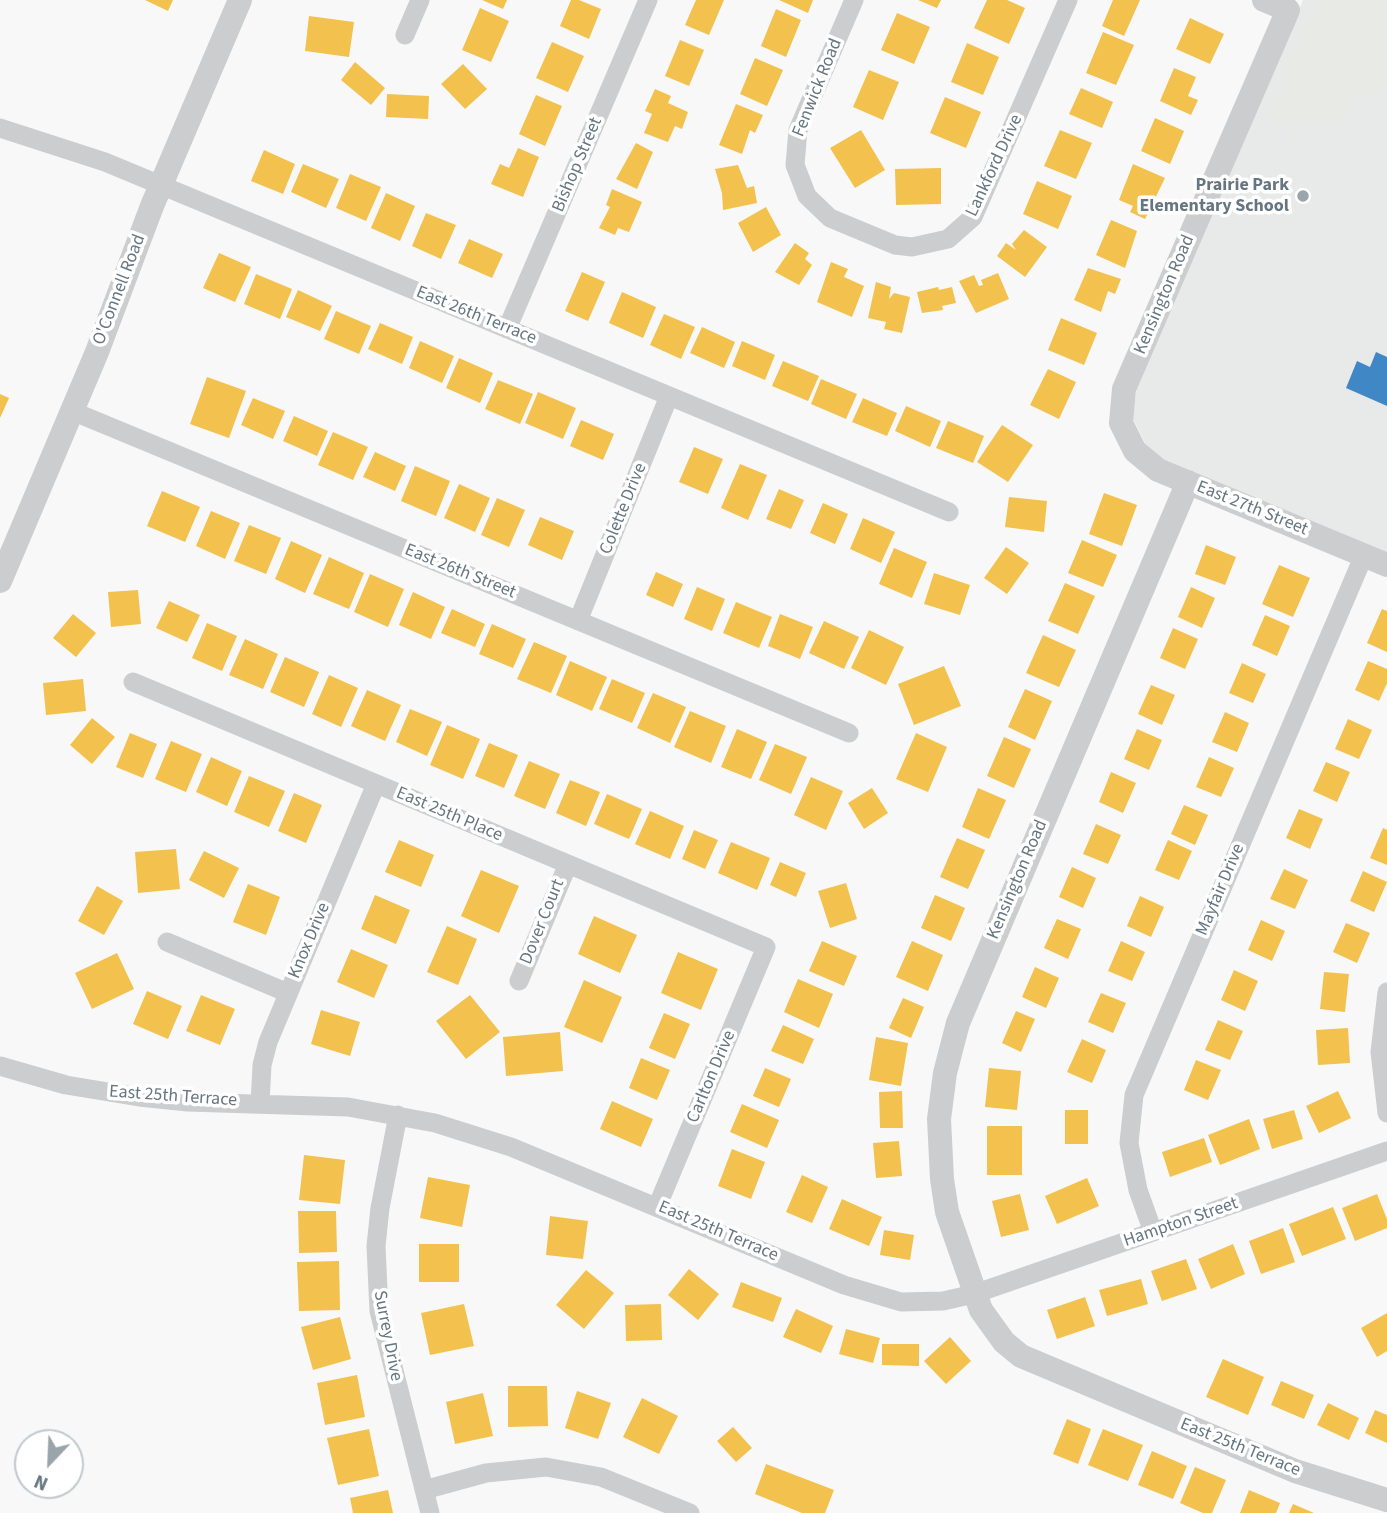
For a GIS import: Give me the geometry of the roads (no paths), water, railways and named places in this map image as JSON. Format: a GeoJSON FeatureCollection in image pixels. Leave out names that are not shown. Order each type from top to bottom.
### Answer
{"type":"FeatureCollection","features":[{"type":"Feature","properties":{"kind":"street","name":"O'Connell Road"},"geometry":{"type":"LineString","coordinates":[[0,581],[7,547],[72,411],[160,187],[240,0]]}},
{"type":"Feature","properties":{"kind":"street"},"geometry":{"type":"LineString","coordinates":[[405,35],[420,0]]}},
{"type":"Feature","properties":{"kind":"street","name":"Bishop Street"},"geometry":{"type":"LineString","coordinates":[[507,329],[648,0]]}},
{"type":"Feature","properties":{"kind":"street","name":"Fenwick Road"},"geometry":{"type":"LineString","coordinates":[[854,0],[798,130],[795,165],[799,182],[818,208],[830,218],[860,231]]}},
{"type":"Feature","properties":{"kind":"street","name":"Lankford Drive"},"geometry":{"type":"LineString","coordinates":[[860,231],[895,245],[912,247],[931,245],[962,230],[981,204],[1068,0]]}},
{"type":"Feature","properties":{"kind":"street"},"geometry":{"type":"LineString","coordinates":[[1264,0],[1290,5]]}},
{"type":"Feature","properties":{"kind":"street","name":"Kensington Road"},"geometry":{"type":"LineString","coordinates":[[1127,439],[1120,416],[1124,389],[1290,5]]}},
{"type":"Feature","properties":{"kind":"street","name":"East 26th Terrace"},"geometry":{"type":"LineString","coordinates":[[0,128],[105,162],[949,512]]}},
{"type":"Feature","properties":{"kind":"street","name":"Colette Drive"},"geometry":{"type":"LineString","coordinates":[[578,621],[669,396]]}},
{"type":"Feature","properties":{"kind":"street","name":"East 26th Street"},"geometry":{"type":"LineString","coordinates":[[72,411],[849,733]]}},
{"type":"Feature","properties":{"kind":"street","name":"East 27th Street"},"geometry":{"type":"LineString","coordinates":[[1127,439],[1146,462],[1387,565]]}},
{"type":"Feature","properties":{"kind":"street","name":"Kensington Road"},"geometry":{"type":"LineString","coordinates":[[974,1294],[955,1242],[942,1179],[939,1119],[951,1048],[969,997],[1188,482]]}},
{"type":"Feature","properties":{"kind":"street","name":"Mayfair Drive"},"geometry":{"type":"LineString","coordinates":[[1153,1232],[1138,1190],[1129,1143],[1134,1095],[1364,555]]}},
{"type":"Feature","properties":{"kind":"street","name":"East 25th Place"},"geometry":{"type":"LineString","coordinates":[[132,682],[766,947]]}},
{"type":"Feature","properties":{"kind":"street","name":"Knox Drive"},"geometry":{"type":"LineString","coordinates":[[260,1103],[262,1065],[268,1042],[376,784]]}},
{"type":"Feature","properties":{"kind":"street","name":"Dover Court"},"geometry":{"type":"LineString","coordinates":[[519,981],[568,864]]}},
{"type":"Feature","properties":{"kind":"street"},"geometry":{"type":"LineString","coordinates":[[167,942],[288,993]]}},
{"type":"Feature","properties":{"kind":"street","name":"Carlton Drive"},"geometry":{"type":"LineString","coordinates":[[657,1207],[766,947]]}},
{"type":"Feature","properties":{"kind":"street"},"geometry":{"type":"LineString","coordinates":[[1387,992],[1380,1052],[1387,1113]]}},
{"type":"Feature","properties":{"kind":"street","name":"East 25th Terrace"},"geometry":{"type":"LineString","coordinates":[[0,1066],[66,1085],[139,1097],[188,1102],[348,1107],[398,1115],[511,1147],[863,1293],[901,1302],[923,1303],[974,1294],[981,1310],[1004,1342],[1045,1368],[1295,1472],[1387,1500]]}},
{"type":"Feature","properties":{"kind":"street","name":"Surrey Drive"},"geometry":{"type":"LineString","coordinates":[[398,1115],[380,1208],[376,1282],[385,1346],[430,1513]]}},
{"type":"Feature","properties":{"kind":"street","name":"Hampton Street"},"geometry":{"type":"LineString","coordinates":[[974,1294],[1387,1151]]}},
{"type":"Feature","properties":{"kind":"street"},"geometry":{"type":"LineString","coordinates":[[424,1490],[486,1473],[547,1467],[601,1477],[691,1513]]}},
{"type":"Feature","properties":{"kind":"place","name":"Prairie Park Elementary School"},"geometry":{"type":"Point","coordinates":[1303,196]}}]}
